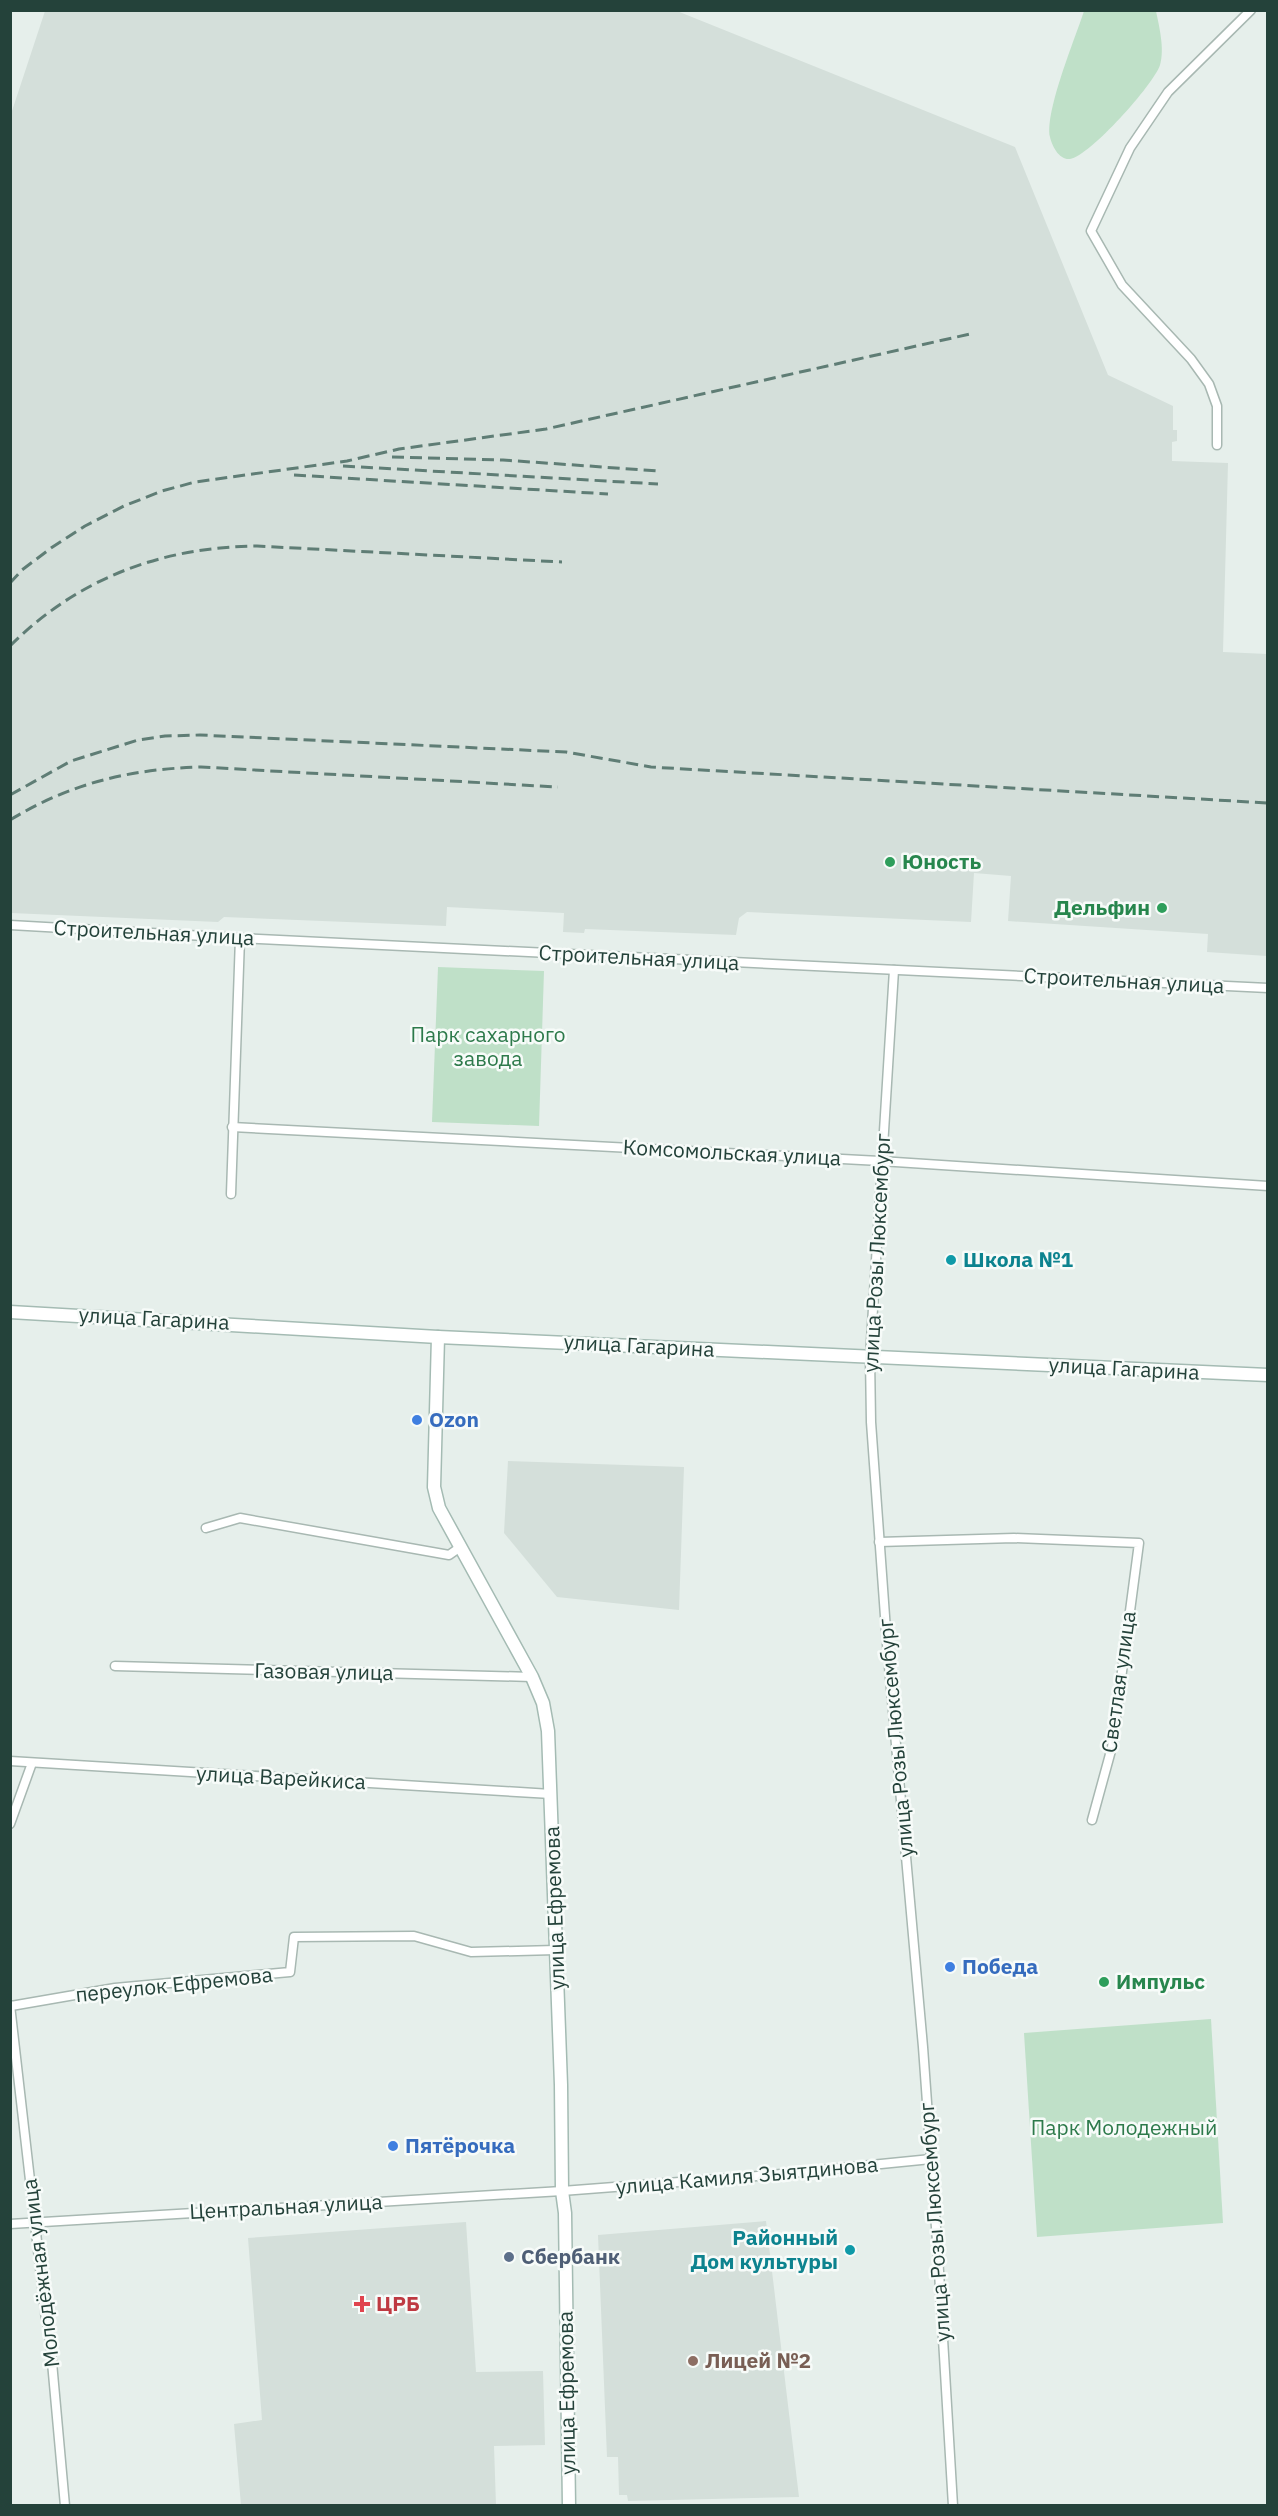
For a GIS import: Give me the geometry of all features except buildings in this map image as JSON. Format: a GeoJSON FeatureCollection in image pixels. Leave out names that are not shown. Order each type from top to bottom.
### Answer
{"type":"FeatureCollection","features":[{"type":"Feature","properties":{"kind":"street"},"geometry":{"type":"LineString","coordinates":[[1217,445],[1217,406],[1209,384],[1191,359],[1122,285],[1091,231],[1130,148],[1168,92],[1251,10]]}},
{"type":"Feature","properties":{"kind":"street","name":"Строительная улица"},"geometry":{"type":"LineString","coordinates":[[10,925],[1268,988]]}},
{"type":"Feature","properties":{"kind":"street"},"geometry":{"type":"LineString","coordinates":[[231,1194],[240,938]]}},
{"type":"Feature","properties":{"kind":"street","name":"улица Розы Люксембург"},"geometry":{"type":"LineString","coordinates":[[894,970],[880,1161],[870,1357],[871,1422],[931,2159],[953,2505]]}},
{"type":"Feature","properties":{"kind":"street","name":"Комсомольская улица"},"geometry":{"type":"LineString","coordinates":[[232,1127],[880,1161],[1268,1186]]}},
{"type":"Feature","properties":{"kind":"street","name":"улица Гагарина"},"geometry":{"type":"LineString","coordinates":[[10,1312],[438,1337],[1268,1375]]}},
{"type":"Feature","properties":{"kind":"street","name":"улица Ефремова"},"geometry":{"type":"LineString","coordinates":[[438,1337],[434,1487],[439,1508],[532,1677],[543,1703],[548,1731],[562,2191],[565,2213],[569,2505]]}},
{"type":"Feature","properties":{"kind":"street"},"geometry":{"type":"LineString","coordinates":[[206,1528],[240,1518],[448,1555],[459,1548]]}},
{"type":"Feature","properties":{"kind":"street","name":"Светлая улица"},"geometry":{"type":"LineString","coordinates":[[879,1542],[1014,1538],[1139,1543],[1112,1747],[1092,1820]]}},
{"type":"Feature","properties":{"kind":"street","name":"Газовая улица"},"geometry":{"type":"LineString","coordinates":[[115,1666],[532,1677]]}},
{"type":"Feature","properties":{"kind":"street","name":"улица Варейкиса"},"geometry":{"type":"LineString","coordinates":[[10,1761],[551,1794]]}},
{"type":"Feature","properties":{"kind":"street"},"geometry":{"type":"LineString","coordinates":[[10,1824],[32,1763]]}},
{"type":"Feature","properties":{"kind":"street","name":"переулок Ефремова"},"geometry":{"type":"LineString","coordinates":[[11,2005],[115,1988],[290,1972],[294,1937],[414,1936],[471,1952],[556,1950]]}},
{"type":"Feature","properties":{"kind":"street","name":"Молодёжная улица"},"geometry":{"type":"LineString","coordinates":[[11,2005],[46,2320],[49,2330],[65,2505]]}},
{"type":"Feature","properties":{"kind":"street"},"geometry":{"type":"LineString","coordinates":[[10,2101],[21,2100]]}},
{"type":"Feature","properties":{"kind":"street","name":"улица Камиля Зыятдинова"},"geometry":{"type":"LineString","coordinates":[[562,2191],[771,2175],[931,2159]]}},
{"type":"Feature","properties":{"kind":"street","name":"Центральная улица"},"geometry":{"type":"LineString","coordinates":[[10,2224],[562,2191]]}},
{"type":"Feature","properties":{"kind":"shaded area"},"geometry":{"type":"Polygon","coordinates":[[[45,11],[677,11],[1015,147],[1108,375],[1173,406],[1173,430],[1177,430],[1177,441],[1172,442],[1172,461],[1228,463],[1223,652],[1267,654],[1267,956],[1207,952],[1208,934],[1008,921],[1011,876],[974,873],[971,922],[747,912],[739,918],[736,935],[585,929],[584,933],[563,932],[564,913],[447,907],[446,926],[224,917],[218,922],[11,913],[10,117],[45,11]]]}},
{"type":"Feature","properties":{"kind":"shaded area"},"geometry":{"type":"Polygon","coordinates":[[[508,1461],[684,1467],[679,1610],[557,1597],[504,1533],[508,1461]]]}},
{"type":"Feature","properties":{"kind":"shaded area","name":"Лицей №2"},"geometry":{"type":"Polygon","coordinates":[[[766,2221],[799,2497],[628,2501],[627,2495],[619,2495],[618,2457],[607,2457],[598,2235],[766,2221]]]}},
{"type":"Feature","properties":{"kind":"shaded area","name":"ЦРБ"},"geometry":{"type":"Polygon","coordinates":[[[466,2222],[476,2372],[543,2371],[545,2445],[494,2446],[496,2505],[241,2505],[234,2424],[262,2420],[248,2238],[466,2222]]]}},
{"type":"Feature","properties":{"kind":"green space"},"geometry":{"type":"Polygon","coordinates":[[[1084,11],[1156,11],[1162,52],[1160,65],[1155,74],[1120,118],[1092,146],[1079,155],[1066,159],[1059,155],[1052,144],[1050,125],[1056,93],[1084,11]]]}},
{"type":"Feature","properties":{"kind":"green space","name":"Парк сахарного завода"},"geometry":{"type":"Polygon","coordinates":[[[438,967],[544,971],[539,1126],[432,1122],[438,967]]]}},
{"type":"Feature","properties":{"kind":"green space","name":"Парк Молодежный"},"geometry":{"type":"Polygon","coordinates":[[[1211,2019],[1223,2223],[1037,2237],[1024,2033],[1211,2019]]]}},
{"type":"Feature","properties":{"kind":"railway"},"geometry":{"type":"LineString","coordinates":[[10,583],[22,570],[85,526],[124,506],[162,491],[195,482],[347,461],[399,449],[546,429],[970,334]]}},
{"type":"Feature","properties":{"kind":"railway"},"geometry":{"type":"LineString","coordinates":[[392,457],[503,460],[659,471]]}},
{"type":"Feature","properties":{"kind":"railway"},"geometry":{"type":"LineString","coordinates":[[343,466],[658,484]]}},
{"type":"Feature","properties":{"kind":"railway"},"geometry":{"type":"LineString","coordinates":[[294,475],[608,494]]}},
{"type":"Feature","properties":{"kind":"railway"},"geometry":{"type":"LineString","coordinates":[[10,646],[36,622],[93,585],[123,571],[188,552],[257,546],[562,562]]}},
{"type":"Feature","properties":{"kind":"railway"},"geometry":{"type":"LineString","coordinates":[[10,795],[71,761],[138,740],[165,736],[200,735],[566,752],[651,767],[1268,803]]}},
{"type":"Feature","properties":{"kind":"railway"},"geometry":{"type":"LineString","coordinates":[[10,820],[33,807],[79,787],[125,775],[175,768],[201,767],[558,787]]}},
{"type":"Feature","properties":{"kind":"place","name":"Юность"},"geometry":{"type":"Point","coordinates":[890,862]}},
{"type":"Feature","properties":{"kind":"place","name":"Дельфин"},"geometry":{"type":"Point","coordinates":[1162,908]}},
{"type":"Feature","properties":{"kind":"place","name":"Школа №1"},"geometry":{"type":"Point","coordinates":[951,1260]}},
{"type":"Feature","properties":{"kind":"place","name":"Ozon"},"geometry":{"type":"Point","coordinates":[417,1420]}},
{"type":"Feature","properties":{"kind":"place","name":"Победа"},"geometry":{"type":"Point","coordinates":[950,1967]}},
{"type":"Feature","properties":{"kind":"place","name":"Импульс"},"geometry":{"type":"Point","coordinates":[1104,1982]}},
{"type":"Feature","properties":{"kind":"place","name":"Пятёрочка"},"geometry":{"type":"Point","coordinates":[393,2146]}},
{"type":"Feature","properties":{"kind":"place","name":"Районный Дом культуры"},"geometry":{"type":"Point","coordinates":[850,2250]}},
{"type":"Feature","properties":{"kind":"place","name":"Сбербанк"},"geometry":{"type":"Point","coordinates":[509,2257]}},
{"type":"Feature","properties":{"kind":"place","name":"ЦРБ"},"geometry":{"type":"Point","coordinates":[362,2304]}},
{"type":"Feature","properties":{"kind":"place","name":"Лицей №2"},"geometry":{"type":"Point","coordinates":[693,2361]}}]}
